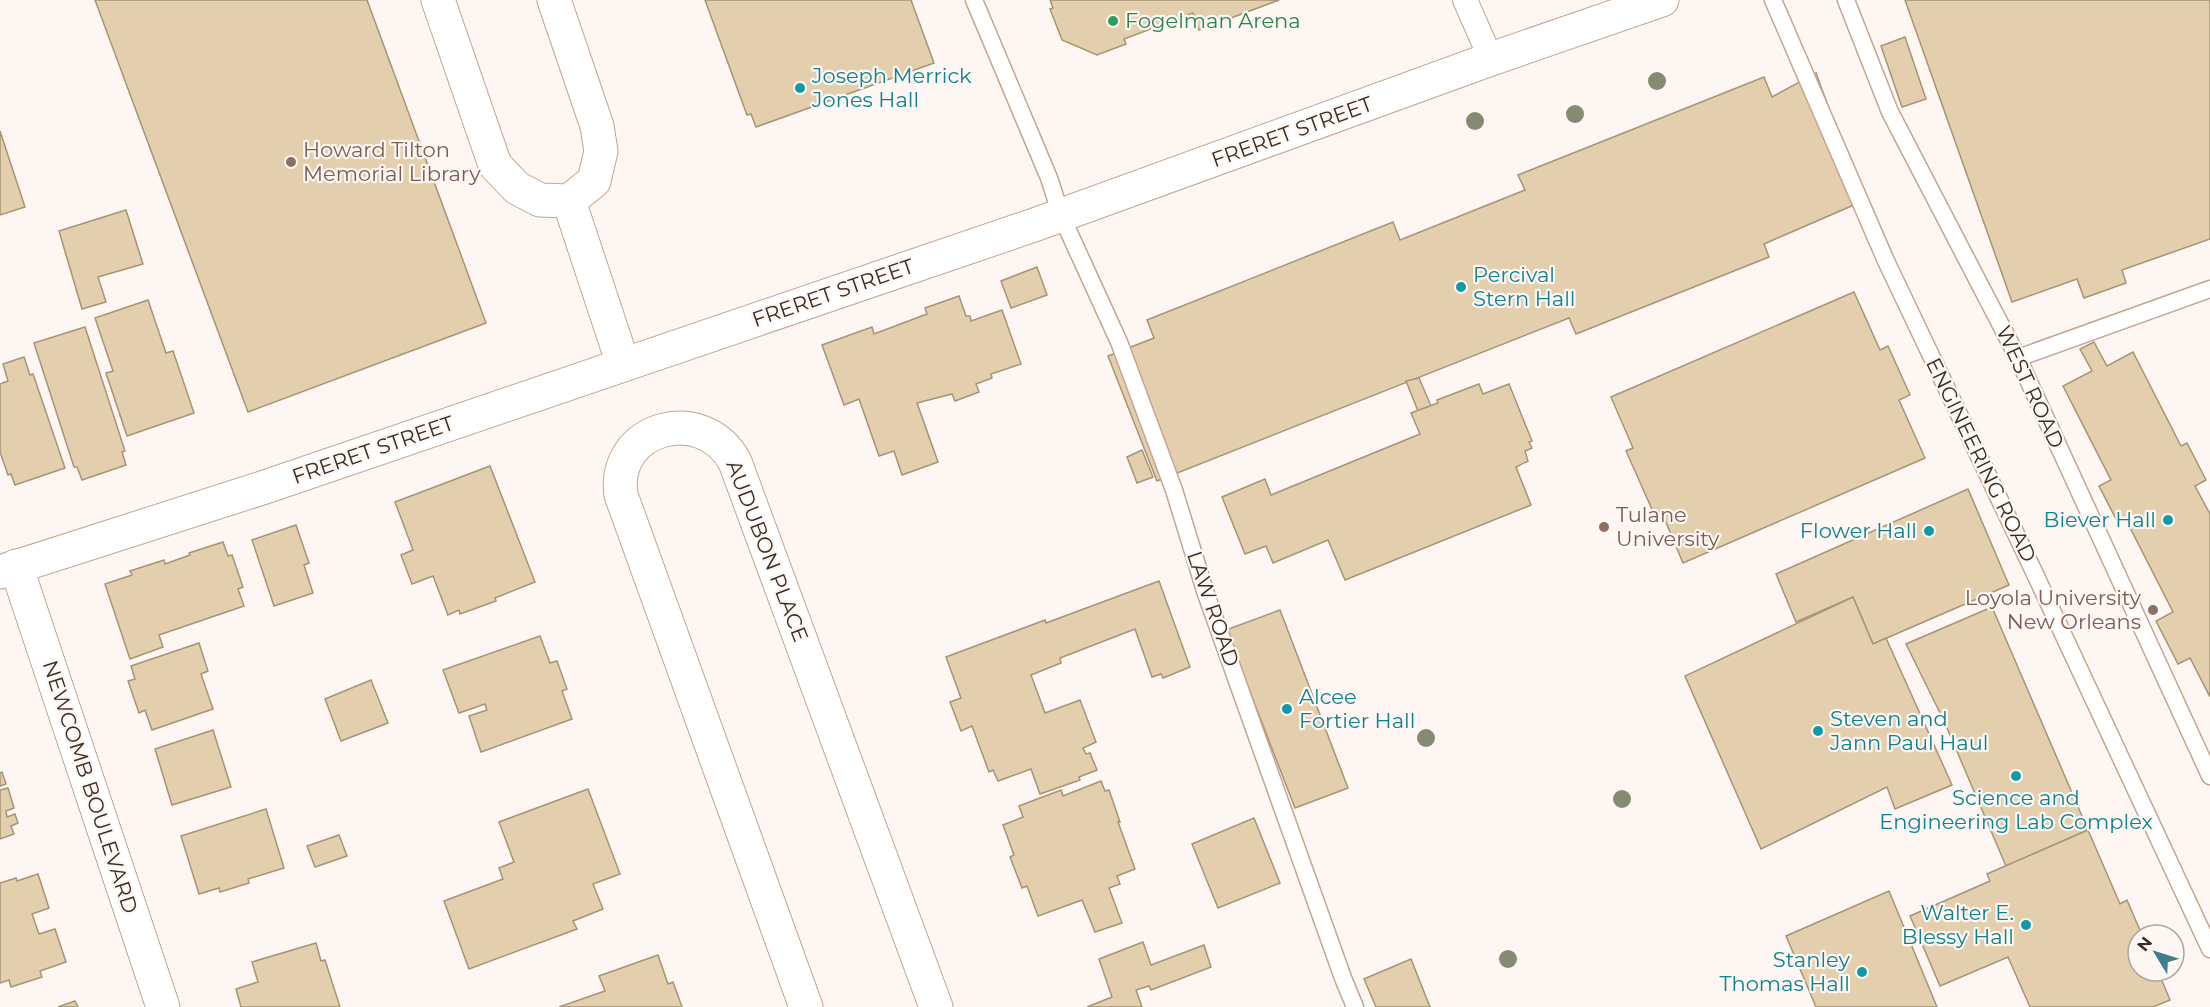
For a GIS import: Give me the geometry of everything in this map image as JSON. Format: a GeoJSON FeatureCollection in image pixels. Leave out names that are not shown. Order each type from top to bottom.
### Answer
{"type":"FeatureCollection","features":[{"type":"Feature","properties":{"kind":"street"},"geometry":{"type":"LineString","coordinates":[[438,0],[495,165],[517,188],[540,200],[569,201],[594,181],[601,151],[597,126],[554,0]]}},
{"type":"Feature","properties":{"kind":"street"},"geometry":{"type":"LineString","coordinates":[[1465,0],[1491,59]]}},
{"type":"Feature","properties":{"kind":"street","name":"FRERET STREET"},"geometry":{"type":"LineString","coordinates":[[8,569],[265,487],[1061,216],[1491,59],[1662,0]]}},
{"type":"Feature","properties":{"kind":"street"},"geometry":{"type":"LineString","coordinates":[[569,201],[623,364]]}},
{"type":"Feature","properties":{"kind":"street","name":"AUDUBON PLACE"},"geometry":{"type":"LineString","coordinates":[[806,1007],[621,495],[621,475],[632,452],[647,437],[666,429],[687,427],[702,431],[724,445],[735,462],[936,1007]]}},
{"type":"Feature","properties":{"kind":"street","name":"NEWCOMB BOULEVARD"},"geometry":{"type":"LineString","coordinates":[[8,569],[163,1007]]}},
{"type":"Feature","properties":{"kind":"lane","name":"LAW ROAD"},"geometry":{"type":"LineString","coordinates":[[974,0],[1049,178],[1061,216],[1119,342],[1174,490],[1206,594],[1355,1007]]}},
{"type":"Feature","properties":{"kind":"lane","name":"ENGINEERING ROAD"},"geometry":{"type":"LineString","coordinates":[[1773,0],[1886,261],[2036,574],[2210,949]]}},
{"type":"Feature","properties":{"kind":"lane","name":"WEST ROAD"},"geometry":{"type":"LineString","coordinates":[[1846,0],[1890,112],[2018,358],[2210,776]]}},
{"type":"Feature","properties":{"kind":"lane"},"geometry":{"type":"LineString","coordinates":[[2018,358],[2210,289]]}},
{"type":"Feature","properties":{"kind":"building","name":"Howard Tilton Memorial Library"},"geometry":{"type":"Polygon","coordinates":[[[95,0],[367,0],[486,323],[248,412],[95,0]]]}},
{"type":"Feature","properties":{"kind":"building","name":"Joseph Merrick Jones Hall"},"geometry":{"type":"Polygon","coordinates":[[[705,0],[911,0],[934,63],[756,127],[751,114],[747,115],[705,0]]]}},
{"type":"Feature","properties":{"kind":"building","name":"Fogelman Arena"},"geometry":{"type":"Polygon","coordinates":[[[1050,0],[1279,0],[1199,30],[1193,13],[1124,39],[1126,44],[1097,55],[1062,40],[1050,9],[1053,8],[1050,0]]]}},
{"type":"Feature","properties":{"kind":"building"},"geometry":{"type":"Polygon","coordinates":[[[1905,0],[2210,0],[2210,239],[2122,270],[2126,283],[2084,298],[2077,279],[2012,302],[1905,0]]]}},
{"type":"Feature","properties":{"kind":"building"},"geometry":{"type":"Polygon","coordinates":[[[1905,37],[1926,99],[1902,107],[1881,46],[1905,37]]]}},
{"type":"Feature","properties":{"kind":"building","name":"Percival Stern Hall"},"geometry":{"type":"Polygon","coordinates":[[[1816,73],[1863,201],[1764,244],[1769,257],[1576,334],[1569,318],[1157,481],[1108,356],[1154,338],[1147,320],[1393,222],[1400,240],[1525,190],[1518,175],[1764,77],[1772,97],[1816,73]]]}},
{"type":"Feature","properties":{"kind":"building"},"geometry":{"type":"Polygon","coordinates":[[[0,131],[25,207],[0,215],[0,131]]]}},
{"type":"Feature","properties":{"kind":"building"},"geometry":{"type":"Polygon","coordinates":[[[126,210],[143,264],[98,277],[106,302],[82,309],[59,231],[126,210]]]}},
{"type":"Feature","properties":{"kind":"building"},"geometry":{"type":"Polygon","coordinates":[[[1037,267],[1047,295],[1011,308],[1001,281],[1037,267]]]}},
{"type":"Feature","properties":{"kind":"building"},"geometry":{"type":"Polygon","coordinates":[[[1854,292],[1880,350],[1888,346],[1910,395],[1899,400],[1925,458],[1683,563],[1662,513],[1655,516],[1626,451],[1633,448],[1611,397],[1854,292]]]}},
{"type":"Feature","properties":{"kind":"building"},"geometry":{"type":"Polygon","coordinates":[[[959,296],[966,316],[970,316],[971,321],[1002,310],[1021,364],[991,374],[992,378],[976,384],[979,392],[955,401],[952,394],[917,403],[938,462],[902,475],[894,451],[879,456],[859,399],[844,405],[822,345],[872,327],[874,334],[927,314],[925,308],[959,296]]]}},
{"type":"Feature","properties":{"kind":"building"},"geometry":{"type":"Polygon","coordinates":[[[148,300],[166,353],[173,351],[194,413],[127,436],[106,373],[113,371],[95,318],[148,300]]]}},
{"type":"Feature","properties":{"kind":"building"},"geometry":{"type":"Polygon","coordinates":[[[85,327],[125,451],[122,452],[126,465],[82,480],[77,467],[74,467],[34,343],[85,327]]]}},
{"type":"Feature","properties":{"kind":"building","name":"Biever Hall"},"geometry":{"type":"Polygon","coordinates":[[[2094,342],[2107,366],[2133,352],[2181,446],[2187,443],[2206,480],[2195,486],[2210,514],[2210,697],[2190,658],[2178,664],[2156,621],[2173,612],[2125,518],[2117,521],[2099,486],[2111,480],[2063,386],[2092,371],[2080,349],[2094,342]]]}},
{"type":"Feature","properties":{"kind":"building"},"geometry":{"type":"Polygon","coordinates":[[[24,357],[30,375],[33,374],[65,468],[15,485],[11,474],[8,475],[0,452],[0,384],[8,381],[3,364],[24,357]]]}},
{"type":"Feature","properties":{"kind":"building"},"geometry":{"type":"Polygon","coordinates":[[[1419,378],[1431,406],[1418,411],[1406,381],[1419,378]]]}},
{"type":"Feature","properties":{"kind":"building"},"geometry":{"type":"Polygon","coordinates":[[[1479,384],[1483,394],[1509,384],[1532,441],[1529,442],[1532,448],[1525,451],[1528,461],[1516,467],[1531,505],[1345,580],[1328,540],[1273,563],[1266,546],[1245,554],[1222,497],[1265,479],[1271,495],[1420,434],[1411,413],[1479,384]]]}},
{"type":"Feature","properties":{"kind":"building"},"geometry":{"type":"Polygon","coordinates":[[[1142,450],[1153,477],[1137,483],[1127,457],[1142,450]]]}},
{"type":"Feature","properties":{"kind":"building"},"geometry":{"type":"Polygon","coordinates":[[[490,466],[535,582],[495,598],[496,601],[460,614],[459,610],[448,615],[433,576],[412,584],[401,555],[413,550],[395,502],[490,466]]]}},
{"type":"Feature","properties":{"kind":"building","name":"Flower Hall"},"geometry":{"type":"Polygon","coordinates":[[[1968,489],[2009,585],[1873,644],[1853,597],[1796,622],[1776,574],[1968,489]]]}},
{"type":"Feature","properties":{"kind":"building"},"geometry":{"type":"Polygon","coordinates":[[[296,525],[309,563],[304,565],[313,593],[274,606],[252,540],[296,525]]]}},
{"type":"Feature","properties":{"kind":"building"},"geometry":{"type":"Polygon","coordinates":[[[223,542],[228,556],[232,555],[243,587],[238,589],[244,606],[159,635],[163,647],[130,659],[105,584],[132,575],[130,571],[164,560],[165,564],[223,542]]]}},
{"type":"Feature","properties":{"kind":"building"},"geometry":{"type":"Polygon","coordinates":[[[1159,581],[1190,667],[1163,678],[1161,674],[1152,677],[1135,629],[1060,658],[1061,663],[1031,675],[1045,713],[1080,700],[1096,742],[1083,748],[1086,754],[1090,753],[1097,770],[1079,777],[1080,780],[1040,794],[1031,769],[998,781],[993,770],[989,772],[972,726],[961,731],[950,702],[961,698],[946,657],[1159,581]]]}},
{"type":"Feature","properties":{"kind":"building","name":"Steven and Jann Paul Haul"},"geometry":{"type":"Polygon","coordinates":[[[1853,597],[1873,644],[1886,638],[1952,785],[1895,809],[1887,787],[1761,849],[1685,676],[1853,597]]]}},
{"type":"Feature","properties":{"kind":"building","name":"Science and Engineering Lab Complex"},"geometry":{"type":"Polygon","coordinates":[[[1992,607],[2088,830],[2006,866],[1944,721],[1906,644],[1992,607]]]}},
{"type":"Feature","properties":{"kind":"building","name":"Alcee Fortier Hall"},"geometry":{"type":"Polygon","coordinates":[[[1280,610],[1348,788],[1295,808],[1226,630],[1280,610]]]}},
{"type":"Feature","properties":{"kind":"building"},"geometry":{"type":"Polygon","coordinates":[[[540,636],[550,663],[557,661],[567,689],[562,691],[572,719],[481,752],[469,716],[487,710],[485,704],[459,713],[443,670],[540,636]]]}},
{"type":"Feature","properties":{"kind":"building"},"geometry":{"type":"Polygon","coordinates":[[[199,643],[208,671],[201,674],[213,709],[152,730],[145,710],[139,713],[128,681],[135,679],[131,666],[199,643]]]}},
{"type":"Feature","properties":{"kind":"building"},"geometry":{"type":"Polygon","coordinates":[[[371,680],[388,723],[341,741],[325,699],[371,680]]]}},
{"type":"Feature","properties":{"kind":"building"},"geometry":{"type":"Polygon","coordinates":[[[213,730],[231,787],[172,805],[155,749],[213,730]]]}},
{"type":"Feature","properties":{"kind":"building"},"geometry":{"type":"Polygon","coordinates":[[[2,772],[6,784],[0,786],[0,773],[2,772]]]}},
{"type":"Feature","properties":{"kind":"building"},"geometry":{"type":"Polygon","coordinates":[[[1101,781],[1105,791],[1109,790],[1135,869],[1117,876],[1120,884],[1109,888],[1122,923],[1095,932],[1082,900],[1038,916],[1027,886],[1022,888],[1010,857],[1014,855],[1003,825],[1023,817],[1019,806],[1061,790],[1063,796],[1101,781]]]}},
{"type":"Feature","properties":{"kind":"building"},"geometry":{"type":"Polygon","coordinates":[[[8,788],[14,808],[6,811],[7,817],[15,814],[18,823],[11,826],[14,834],[0,839],[0,790],[8,788]]]}},
{"type":"Feature","properties":{"kind":"building"},"geometry":{"type":"Polygon","coordinates":[[[588,789],[620,874],[593,884],[603,909],[573,921],[577,929],[469,969],[444,901],[503,879],[499,868],[514,862],[499,822],[588,789]]]}},
{"type":"Feature","properties":{"kind":"building"},"geometry":{"type":"Polygon","coordinates":[[[266,809],[284,868],[248,879],[249,883],[220,892],[219,888],[199,894],[181,836],[266,809]]]}},
{"type":"Feature","properties":{"kind":"building"},"geometry":{"type":"Polygon","coordinates":[[[1254,818],[1280,883],[1218,908],[1192,844],[1254,818]]]}},
{"type":"Feature","properties":{"kind":"building","name":"Walter E. Blessy Hall"},"geometry":{"type":"Polygon","coordinates":[[[2088,830],[2120,904],[2127,900],[2137,923],[2126,923],[2126,983],[2163,983],[2170,1000],[2153,1007],[2030,1007],[2008,957],[1940,986],[1910,916],[1990,881],[1987,874],[2088,830]]]}},
{"type":"Feature","properties":{"kind":"building"},"geometry":{"type":"Polygon","coordinates":[[[339,835],[347,856],[315,867],[307,846],[339,835]]]}},
{"type":"Feature","properties":{"kind":"building"},"geometry":{"type":"Polygon","coordinates":[[[38,874],[49,908],[32,914],[39,934],[55,929],[66,962],[40,971],[42,977],[11,987],[9,980],[0,983],[0,883],[16,878],[17,881],[38,874]]]}},
{"type":"Feature","properties":{"kind":"building","name":"Stanley Thomas Hall"},"geometry":{"type":"Polygon","coordinates":[[[1889,891],[1937,1007],[1816,1007],[1786,936],[1889,891]]]}},
{"type":"Feature","properties":{"kind":"building"},"geometry":{"type":"Polygon","coordinates":[[[1143,942],[1151,965],[1204,945],[1211,967],[1151,990],[1149,986],[1136,990],[1142,1007],[1087,1007],[1112,997],[1099,959],[1143,942]]]}},
{"type":"Feature","properties":{"kind":"building"},"geometry":{"type":"Polygon","coordinates":[[[316,943],[321,961],[325,960],[340,1007],[241,1007],[236,989],[258,982],[252,962],[316,943]]]}},
{"type":"Feature","properties":{"kind":"building"},"geometry":{"type":"Polygon","coordinates":[[[658,955],[668,984],[673,982],[682,1007],[559,1007],[605,991],[599,976],[658,955]]]}},
{"type":"Feature","properties":{"kind":"building"},"geometry":{"type":"Polygon","coordinates":[[[1411,959],[1430,1007],[1376,1007],[1364,979],[1411,959]]]}},
{"type":"Feature","properties":{"kind":"building"},"geometry":{"type":"Polygon","coordinates":[[[75,1001],[78,1007],[58,1007],[75,1001]]]}},
{"type":"Feature","properties":{"kind":"place","name":"Fogelman Arena"},"geometry":{"type":"Point","coordinates":[1113,21]}},
{"type":"Feature","properties":{"kind":"place","name":"Joseph Merrick Jones Hall"},"geometry":{"type":"Point","coordinates":[800,88]}},
{"type":"Feature","properties":{"kind":"place","name":"Howard Tilton Memorial Library"},"geometry":{"type":"Point","coordinates":[291,162]}},
{"type":"Feature","properties":{"kind":"place","name":"Percival Stern Hall"},"geometry":{"type":"Point","coordinates":[1461,287]}},
{"type":"Feature","properties":{"kind":"place","name":"Biever Hall"},"geometry":{"type":"Point","coordinates":[2168,520]}},
{"type":"Feature","properties":{"kind":"place","name":"Tulane University"},"geometry":{"type":"Point","coordinates":[1604,527]}},
{"type":"Feature","properties":{"kind":"place","name":"Flower Hall"},"geometry":{"type":"Point","coordinates":[1929,531]}},
{"type":"Feature","properties":{"kind":"place","name":"Loyola University New Orleans"},"geometry":{"type":"Point","coordinates":[2153,610]}},
{"type":"Feature","properties":{"kind":"place","name":"Alcee Fortier Hall"},"geometry":{"type":"Point","coordinates":[1287,709]}},
{"type":"Feature","properties":{"kind":"place","name":"Steven and Jann Paul Haul"},"geometry":{"type":"Point","coordinates":[1818,731]}},
{"type":"Feature","properties":{"kind":"place","name":"Science and Engineering Lab Complex"},"geometry":{"type":"Point","coordinates":[2016,776]}},
{"type":"Feature","properties":{"kind":"place","name":"Walter E. Blessy Hall"},"geometry":{"type":"Point","coordinates":[2026,925]}},
{"type":"Feature","properties":{"kind":"place","name":"Stanley Thomas Hall"},"geometry":{"type":"Point","coordinates":[1862,972]}}]}
